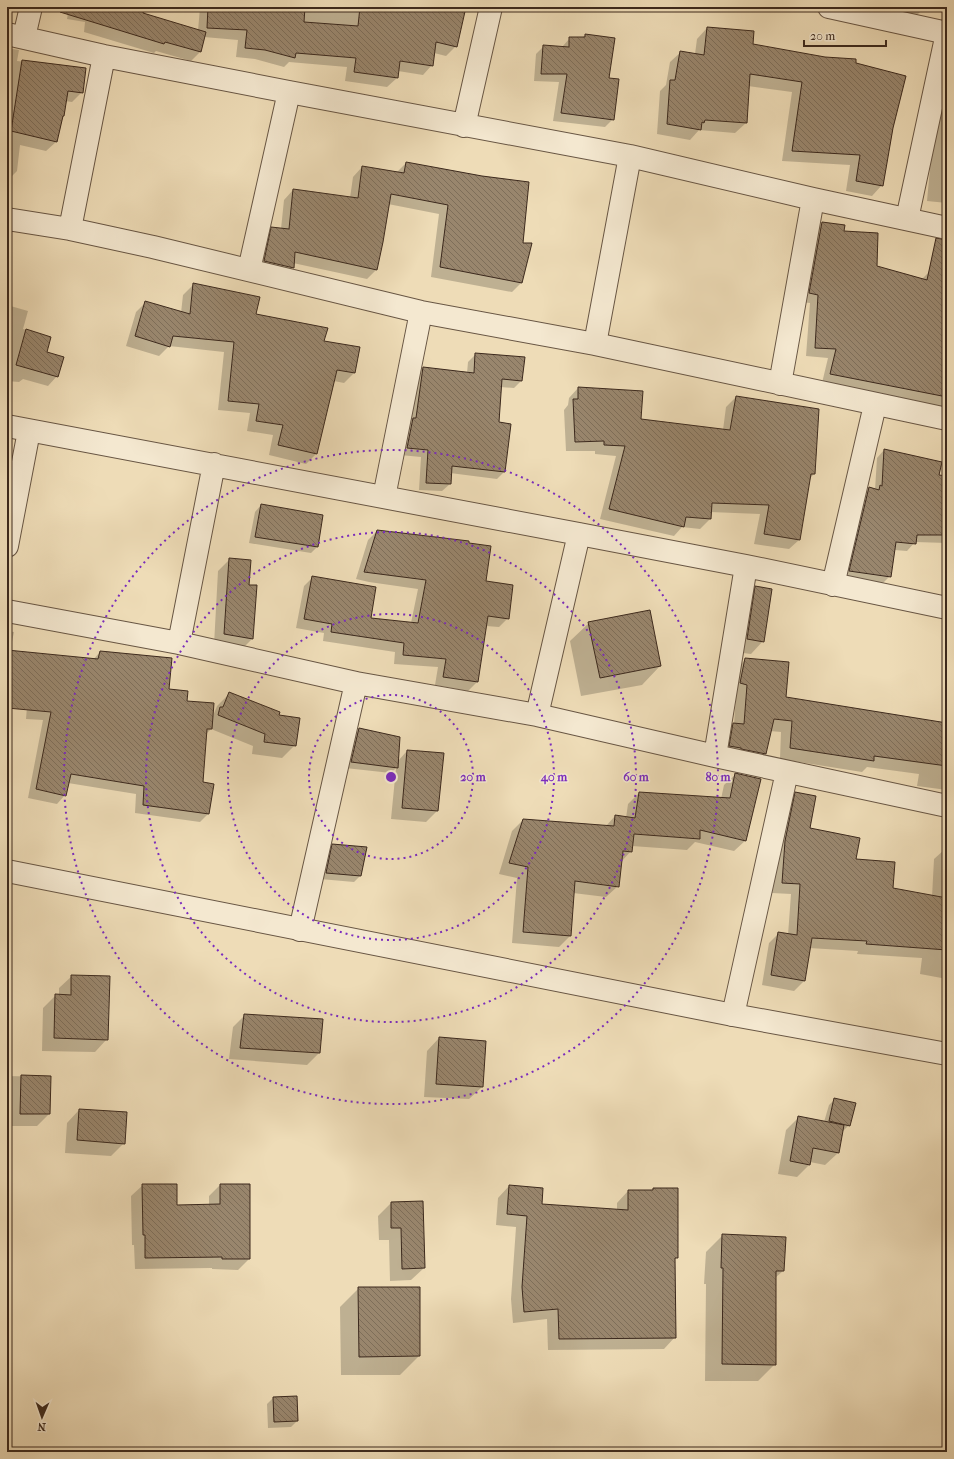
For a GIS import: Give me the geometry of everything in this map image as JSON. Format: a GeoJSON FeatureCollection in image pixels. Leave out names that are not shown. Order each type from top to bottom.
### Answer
{"type":"FeatureCollection","features":[{"type":"Feature","properties":{"kind":"street"},"geometry":{"type":"LineString","coordinates":[[31,7],[16,35],[104,56],[464,126],[630,156],[813,199],[947,228]]}},
{"type":"Feature","properties":{"kind":"street"},"geometry":{"type":"LineString","coordinates":[[464,126],[491,7]]}},
{"type":"Feature","properties":{"kind":"street"},"geometry":{"type":"LineString","coordinates":[[829,7],[861,10],[947,33],[907,219]]}},
{"type":"Feature","properties":{"kind":"street"},"geometry":{"type":"LineString","coordinates":[[70,230],[104,56]]}},
{"type":"Feature","properties":{"kind":"street"},"geometry":{"type":"LineString","coordinates":[[249,270],[289,92]]}},
{"type":"Feature","properties":{"kind":"street"},"geometry":{"type":"LineString","coordinates":[[595,344],[630,156]]}},
{"type":"Feature","properties":{"kind":"street"},"geometry":{"type":"LineString","coordinates":[[780,384],[813,199]]}},
{"type":"Feature","properties":{"kind":"street"},"geometry":{"type":"LineString","coordinates":[[7,219],[152,247],[421,312],[595,344],[875,405],[947,419]]}},
{"type":"Feature","properties":{"kind":"street"},"geometry":{"type":"LineString","coordinates":[[384,497],[421,312]]}},
{"type":"Feature","properties":{"kind":"street"},"geometry":{"type":"LineString","coordinates":[[833,585],[875,405]]}},
{"type":"Feature","properties":{"kind":"street"},"geometry":{"type":"LineString","coordinates":[[7,426],[746,566],[947,608]]}},
{"type":"Feature","properties":{"kind":"street"},"geometry":{"type":"LineString","coordinates":[[7,546],[30,431]]}},
{"type":"Feature","properties":{"kind":"street"},"geometry":{"type":"LineString","coordinates":[[180,643],[214,464]]}},
{"type":"Feature","properties":{"kind":"street"},"geometry":{"type":"LineString","coordinates":[[537,715],[579,534]]}},
{"type":"Feature","properties":{"kind":"street"},"geometry":{"type":"LineString","coordinates":[[715,756],[746,566]]}},
{"type":"Feature","properties":{"kind":"street"},"geometry":{"type":"LineString","coordinates":[[7,611],[180,643],[356,683],[537,715],[787,772],[947,806]]}},
{"type":"Feature","properties":{"kind":"street"},"geometry":{"type":"LineString","coordinates":[[300,930],[356,683]]}},
{"type":"Feature","properties":{"kind":"street"},"geometry":{"type":"LineString","coordinates":[[733,1015],[787,772]]}},
{"type":"Feature","properties":{"kind":"street"},"geometry":{"type":"LineString","coordinates":[[7,871],[733,1015],[947,1054]]}},
{"type":"Feature","properties":{"kind":"building"},"geometry":{"type":"Polygon","coordinates":[[[61,7],[144,7],[143,13],[206,32],[201,52],[165,42],[164,44],[60,12],[61,7]]]}},
{"type":"Feature","properties":{"kind":"building"},"geometry":{"type":"Polygon","coordinates":[[[208,7],[305,7],[304,22],[358,26],[360,7],[466,7],[457,47],[436,42],[433,66],[400,61],[398,78],[354,72],[356,58],[296,53],[295,58],[265,50],[245,48],[247,30],[207,28],[208,7]]]}},
{"type":"Feature","properties":{"kind":"building"},"geometry":{"type":"Polygon","coordinates":[[[707,27],[754,31],[753,44],[825,57],[856,59],[856,63],[906,76],[893,128],[883,186],[856,181],[860,155],[792,151],[802,82],[750,74],[747,123],[705,120],[704,123],[702,122],[701,130],[667,124],[670,80],[675,80],[680,51],[704,55],[707,27]]]}},
{"type":"Feature","properties":{"kind":"building"},"geometry":{"type":"Polygon","coordinates":[[[585,34],[615,38],[609,78],[619,79],[614,120],[561,113],[567,74],[541,74],[543,45],[569,47],[569,37],[585,37],[585,34]]]}},
{"type":"Feature","properties":{"kind":"building"},"geometry":{"type":"Polygon","coordinates":[[[22,60],[86,68],[83,93],[68,91],[64,116],[57,142],[11,131],[22,60]]]}},
{"type":"Feature","properties":{"kind":"building"},"geometry":{"type":"Polygon","coordinates":[[[406,162],[482,176],[529,182],[523,243],[532,243],[522,283],[440,267],[448,205],[391,194],[377,270],[295,252],[294,268],[264,261],[271,227],[289,229],[293,189],[358,198],[362,166],[404,173],[406,162]]]}},
{"type":"Feature","properties":{"kind":"building"},"geometry":{"type":"Polygon","coordinates":[[[822,222],[845,225],[844,231],[878,233],[877,266],[927,280],[936,238],[947,240],[947,397],[830,374],[836,349],[815,348],[818,295],[809,293],[822,222]]]}},
{"type":"Feature","properties":{"kind":"building"},"geometry":{"type":"Polygon","coordinates":[[[193,283],[260,297],[256,314],[328,328],[324,341],[360,347],[355,373],[337,370],[317,454],[278,445],[283,425],[256,421],[259,404],[228,401],[234,342],[173,336],[170,347],[135,336],[145,301],[190,314],[193,283]]]}},
{"type":"Feature","properties":{"kind":"building"},"geometry":{"type":"Polygon","coordinates":[[[26,329],[51,337],[47,352],[64,357],[58,377],[16,365],[26,329]]]}},
{"type":"Feature","properties":{"kind":"building"},"geometry":{"type":"Polygon","coordinates":[[[475,353],[525,357],[522,381],[502,379],[499,422],[511,424],[505,472],[452,466],[451,484],[426,483],[428,450],[407,448],[413,418],[416,418],[423,367],[474,373],[475,353]]]}},
{"type":"Feature","properties":{"kind":"building"},"geometry":{"type":"Polygon","coordinates":[[[578,387],[643,391],[641,419],[730,430],[736,396],[819,409],[815,474],[811,474],[800,540],[764,534],[769,505],[712,503],[711,519],[686,517],[684,527],[609,509],[625,446],[604,445],[604,441],[575,442],[573,399],[578,399],[578,387]]]}},
{"type":"Feature","properties":{"kind":"building"},"geometry":{"type":"Polygon","coordinates":[[[884,449],[942,462],[939,475],[947,476],[947,535],[917,535],[916,544],[896,542],[891,577],[849,571],[869,487],[879,490],[880,485],[882,486],[884,449]]]}},
{"type":"Feature","properties":{"kind":"building"},"geometry":{"type":"Polygon","coordinates":[[[261,504],[323,515],[318,547],[255,537],[261,504]]]}},
{"type":"Feature","properties":{"kind":"building"},"geometry":{"type":"Polygon","coordinates":[[[377,530],[469,541],[469,543],[491,546],[486,581],[513,585],[509,619],[488,616],[478,682],[443,677],[446,659],[403,655],[404,643],[331,632],[332,624],[304,619],[312,576],[376,587],[371,618],[418,623],[426,580],[364,572],[377,530]]]}},
{"type":"Feature","properties":{"kind":"building"},"geometry":{"type":"Polygon","coordinates":[[[229,558],[251,560],[249,585],[257,585],[253,639],[224,634],[229,558]]]}},
{"type":"Feature","properties":{"kind":"building"},"geometry":{"type":"Polygon","coordinates":[[[755,586],[772,589],[764,642],[747,639],[755,586]]]}},
{"type":"Feature","properties":{"kind":"building"},"geometry":{"type":"Polygon","coordinates":[[[650,610],[661,666],[600,678],[588,622],[650,610]]]}},
{"type":"Feature","properties":{"kind":"building"},"geometry":{"type":"Polygon","coordinates":[[[7,650],[98,659],[100,651],[172,658],[169,689],[188,691],[187,701],[214,703],[212,729],[207,729],[203,782],[214,784],[209,814],[143,805],[144,786],[71,774],[66,796],[36,789],[51,712],[7,708],[7,650]]]}},
{"type":"Feature","properties":{"kind":"building"},"geometry":{"type":"Polygon","coordinates":[[[745,658],[789,662],[786,697],[947,723],[947,766],[874,756],[874,761],[790,748],[792,721],[774,719],[766,754],[729,746],[733,723],[744,724],[747,685],[740,683],[745,658]]]}},
{"type":"Feature","properties":{"kind":"building"},"geometry":{"type":"Polygon","coordinates":[[[229,692],[280,712],[279,715],[300,718],[296,746],[264,742],[265,734],[218,715],[220,707],[223,707],[229,692]]]}},
{"type":"Feature","properties":{"kind":"building"},"geometry":{"type":"Polygon","coordinates":[[[359,728],[400,737],[398,768],[351,762],[359,728]]]}},
{"type":"Feature","properties":{"kind":"building"},"geometry":{"type":"Polygon","coordinates":[[[407,750],[444,753],[438,811],[402,808],[407,750]]]}},
{"type":"Feature","properties":{"kind":"building"},"geometry":{"type":"Polygon","coordinates":[[[735,773],[761,779],[746,841],[700,830],[700,839],[634,834],[632,852],[623,851],[619,887],[575,881],[571,936],[523,932],[528,867],[509,863],[523,819],[614,826],[615,815],[635,818],[639,792],[730,798],[735,773]]]}},
{"type":"Feature","properties":{"kind":"building"},"geometry":{"type":"Polygon","coordinates":[[[795,792],[816,796],[810,828],[860,838],[856,859],[895,862],[893,888],[947,898],[947,950],[866,944],[867,941],[812,938],[805,981],[771,975],[778,932],[797,935],[800,884],[782,883],[785,841],[795,792]]]}},
{"type":"Feature","properties":{"kind":"building"},"geometry":{"type":"Polygon","coordinates":[[[332,844],[367,847],[361,876],[326,873],[332,844]]]}},
{"type":"Feature","properties":{"kind":"building"},"geometry":{"type":"Polygon","coordinates":[[[71,975],[110,976],[108,1040],[54,1038],[55,994],[71,995],[71,975]]]}},
{"type":"Feature","properties":{"kind":"building"},"geometry":{"type":"Polygon","coordinates":[[[244,1014],[323,1019],[320,1053],[240,1048],[244,1014]]]}},
{"type":"Feature","properties":{"kind":"building"},"geometry":{"type":"Polygon","coordinates":[[[439,1037],[486,1041],[483,1087],[436,1084],[439,1037]]]}},
{"type":"Feature","properties":{"kind":"building"},"geometry":{"type":"Polygon","coordinates":[[[21,1075],[51,1076],[50,1114],[20,1114],[21,1075]]]}},
{"type":"Feature","properties":{"kind":"building"},"geometry":{"type":"Polygon","coordinates":[[[834,1098],[856,1103],[850,1126],[829,1121],[834,1098]]]}},
{"type":"Feature","properties":{"kind":"building"},"geometry":{"type":"Polygon","coordinates":[[[79,1109],[127,1112],[125,1144],[77,1140],[79,1109]]]}},
{"type":"Feature","properties":{"kind":"building"},"geometry":{"type":"Polygon","coordinates":[[[798,1116],[844,1125],[839,1153],[813,1148],[810,1165],[790,1161],[798,1116]]]}},
{"type":"Feature","properties":{"kind":"building"},"geometry":{"type":"Polygon","coordinates":[[[142,1184],[177,1184],[177,1205],[220,1204],[220,1184],[250,1184],[250,1259],[222,1259],[222,1257],[145,1258],[142,1184]]]}},
{"type":"Feature","properties":{"kind":"building"},"geometry":{"type":"Polygon","coordinates":[[[509,1185],[543,1188],[542,1204],[628,1210],[628,1190],[678,1188],[678,1258],[675,1258],[676,1338],[559,1339],[558,1309],[524,1312],[522,1287],[527,1216],[507,1214],[509,1185]]]}},
{"type":"Feature","properties":{"kind":"building"},"geometry":{"type":"Polygon","coordinates":[[[423,1201],[425,1268],[402,1269],[401,1228],[391,1228],[391,1202],[423,1201]]]}},
{"type":"Feature","properties":{"kind":"building"},"geometry":{"type":"Polygon","coordinates":[[[722,1234],[786,1237],[784,1271],[776,1271],[776,1365],[722,1364],[722,1234]]]}},
{"type":"Feature","properties":{"kind":"building"},"geometry":{"type":"Polygon","coordinates":[[[358,1287],[420,1287],[420,1356],[359,1357],[358,1287]]]}},
{"type":"Feature","properties":{"kind":"building"},"geometry":{"type":"Polygon","coordinates":[[[297,1396],[298,1421],[274,1422],[273,1397],[297,1396]]]}}]}
